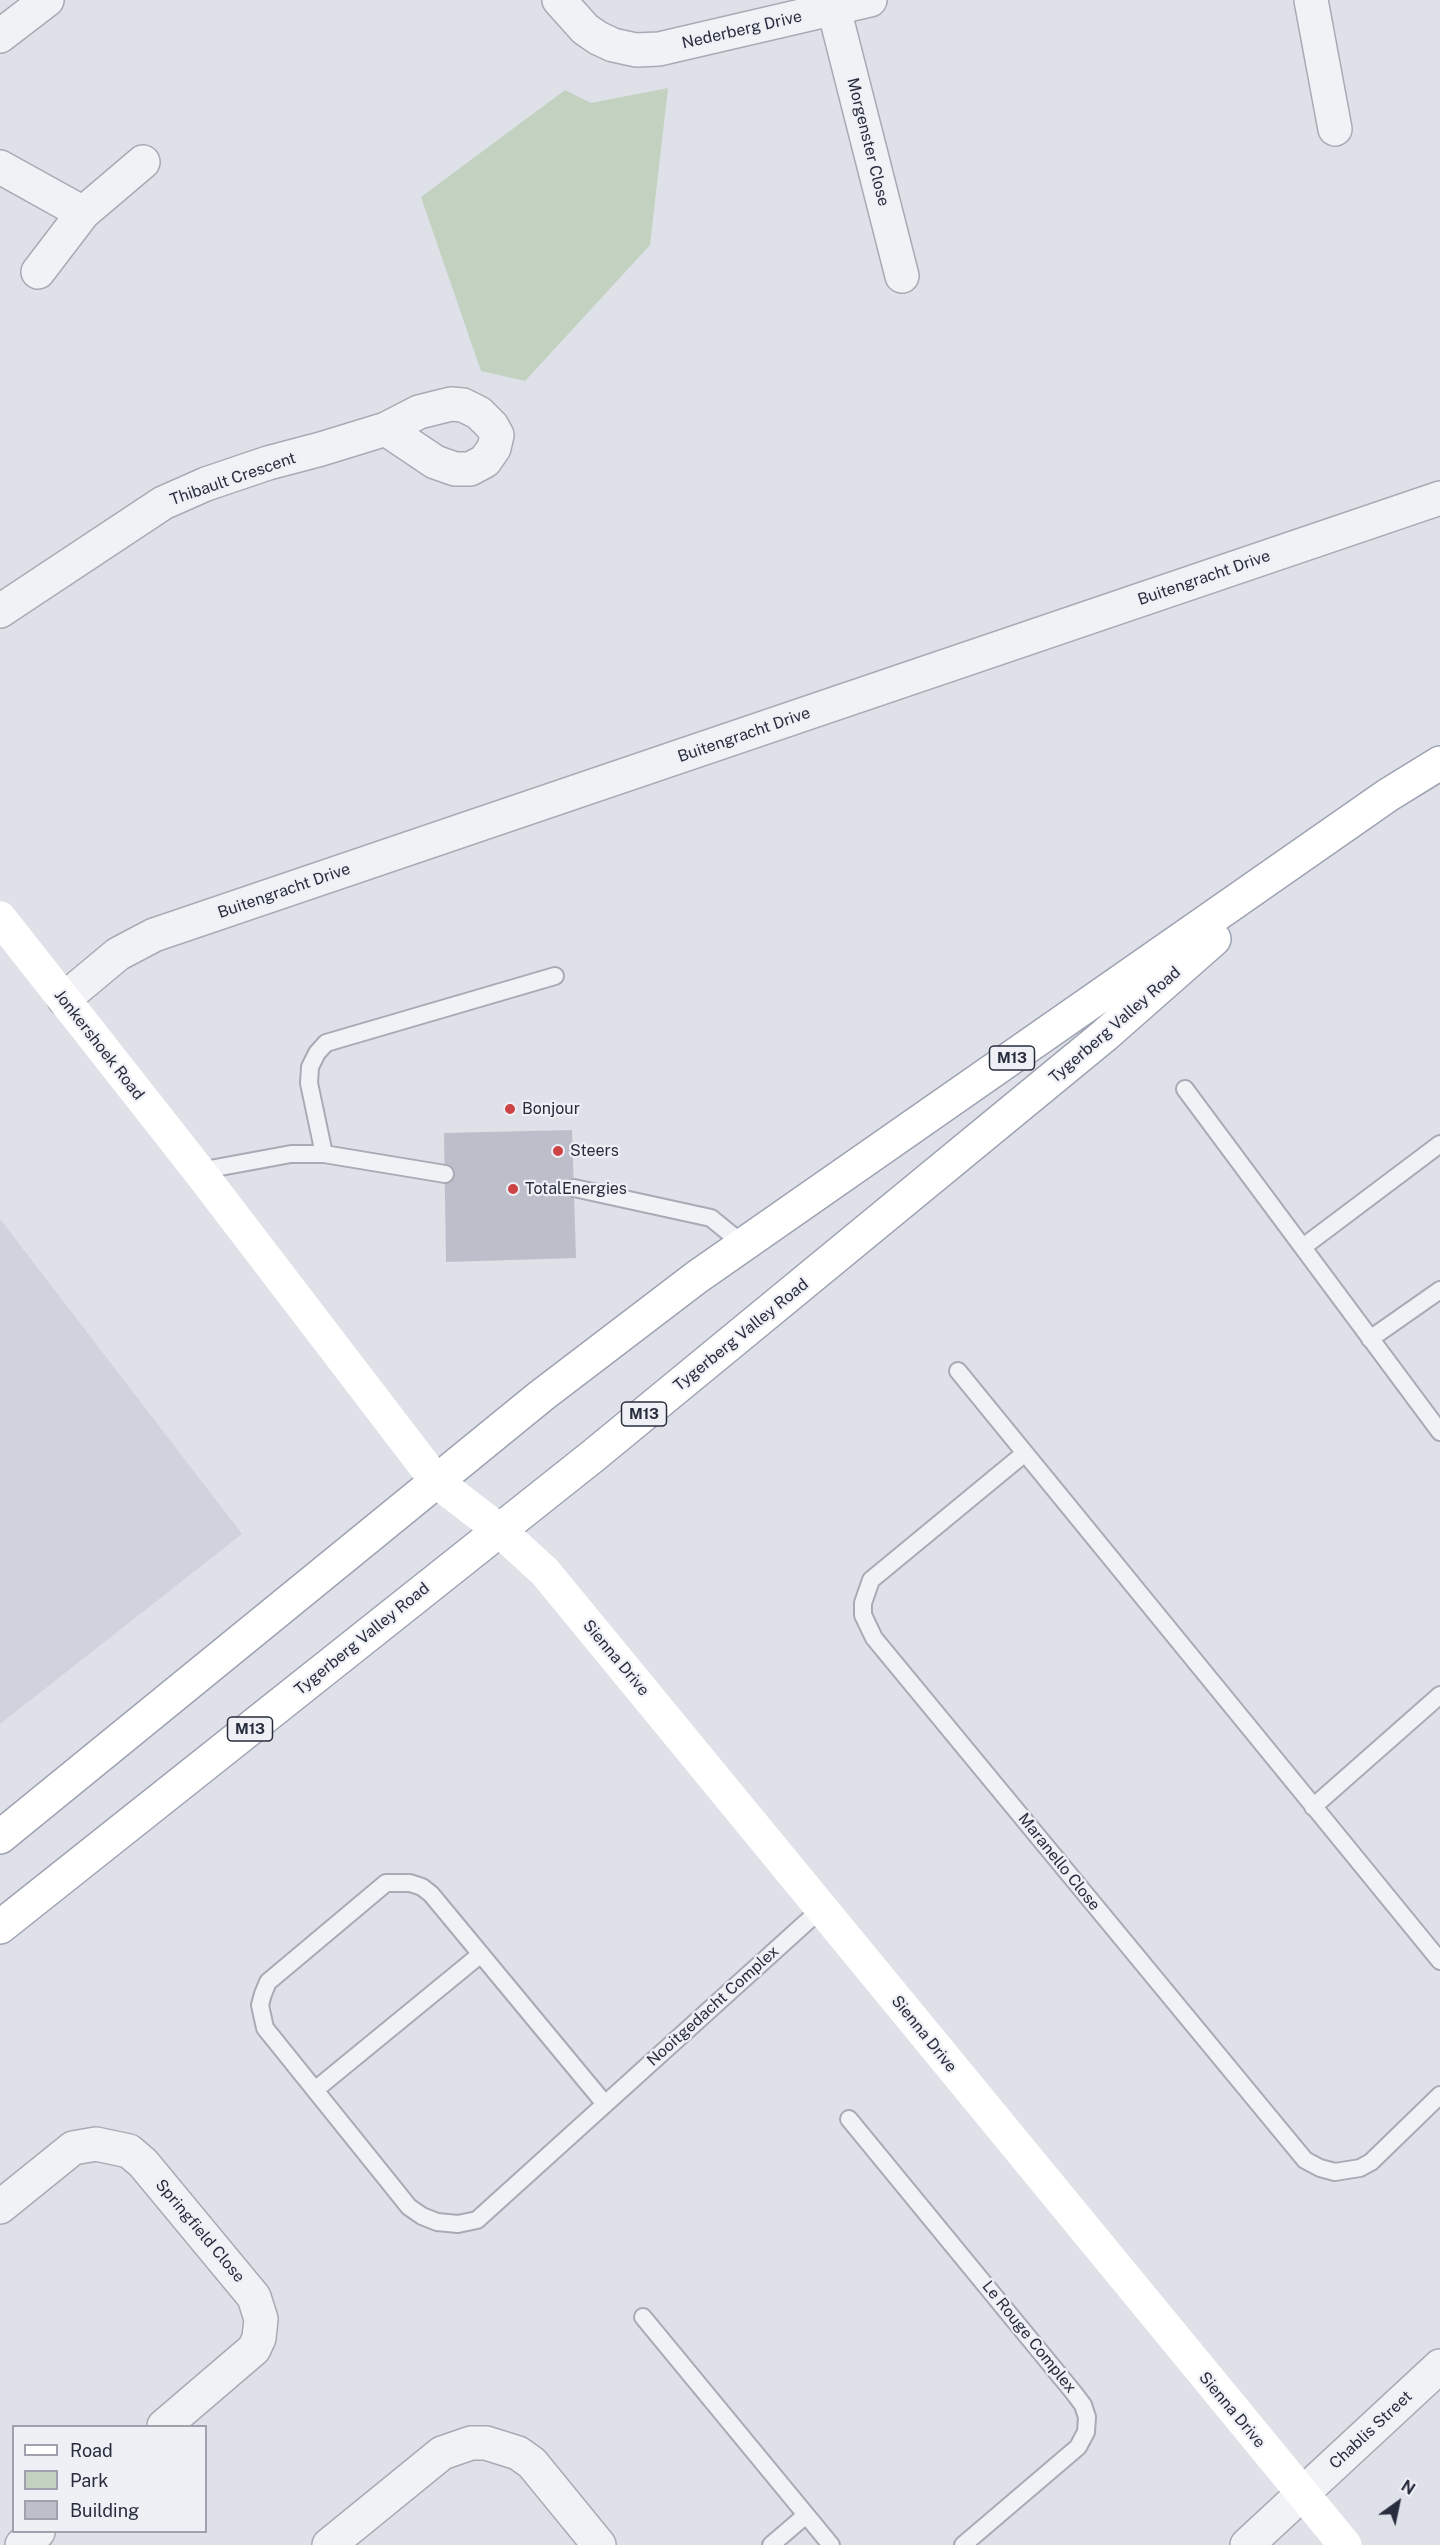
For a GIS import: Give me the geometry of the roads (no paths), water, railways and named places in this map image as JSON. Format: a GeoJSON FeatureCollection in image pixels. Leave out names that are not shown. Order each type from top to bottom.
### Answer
{"type":"FeatureCollection","features":[{"type":"Feature","properties":{"kind":"main road","name":"Tygerberg Valley Road"},"geometry":{"type":"LineString","coordinates":[[0,1837],[560,1382],[697,1277],[1388,795],[1440,763]]}},
{"type":"Feature","properties":{"kind":"main road","name":"Tygerberg Valley Road"},"geometry":{"type":"LineString","coordinates":[[0,1927],[602,1448],[1105,1035],[1327,838]]}},
{"type":"Feature","properties":{"kind":"main road","name":"Jonkershoek Road"},"geometry":{"type":"LineString","coordinates":[[0,918],[199,1171]]}},
{"type":"Feature","properties":{"kind":"main road"},"geometry":{"type":"LineString","coordinates":[[199,1171],[437,1482]]}},
{"type":"Feature","properties":{"kind":"main road","name":"Sienna Drive"},"geometry":{"type":"LineString","coordinates":[[437,1482],[498,1529],[545,1572],[1345,2545]]}},
{"type":"Feature","properties":{"kind":"street"},"geometry":{"type":"LineString","coordinates":[[0,36],[47,0]]}},
{"type":"Feature","properties":{"kind":"street","name":"Nederberg Drive"},"geometry":{"type":"LineString","coordinates":[[559,0],[585,29],[613,45],[636,50],[659,49],[870,0]]}},
{"type":"Feature","properties":{"kind":"street"},"geometry":{"type":"LineString","coordinates":[[1311,0],[1335,129]]}},
{"type":"Feature","properties":{"kind":"street","name":"Morgenster Close"},"geometry":{"type":"LineString","coordinates":[[834,9],[902,276]]}},
{"type":"Feature","properties":{"kind":"street"},"geometry":{"type":"LineString","coordinates":[[38,272],[83,213],[143,162]]}},
{"type":"Feature","properties":{"kind":"street"},"geometry":{"type":"LineString","coordinates":[[0,167],[83,213]]}},
{"type":"Feature","properties":{"kind":"street","name":"Thibault Crescent"},"geometry":{"type":"LineString","coordinates":[[0,611],[163,503],[206,484],[268,463],[386,429]]}},
{"type":"Feature","properties":{"kind":"street","name":"Buitengracht Drive"},"geometry":{"type":"LineString","coordinates":[[64,999],[118,954],[154,935],[1440,498]]}},
{"type":"Feature","properties":{"kind":"street","name":"Springfield Close"},"geometry":{"type":"LineString","coordinates":[[0,2207],[73,2148],[96,2144],[129,2151],[143,2163],[254,2297],[261,2319],[259,2338],[254,2349],[166,2425]]}},
{"type":"Feature","properties":{"kind":"street","name":"Chablis Street"},"geometry":{"type":"LineString","coordinates":[[1247,2545],[1440,2366]]}},
{"type":"Feature","properties":{"kind":"street"},"geometry":{"type":"LineString","coordinates":[[329,2545],[442,2453],[471,2444],[486,2443],[518,2453],[532,2463],[599,2545]]}},
{"type":"Feature","properties":{"kind":"street"},"geometry":{"type":"LineString","coordinates":[[22,2545],[37,2533]]}},
{"type":"Feature","properties":{"kind":"lane"},"geometry":{"type":"LineString","coordinates":[[324,1154],[309,1083],[310,1067],[326,1042],[555,975]]}},
{"type":"Feature","properties":{"kind":"lane"},"geometry":{"type":"LineString","coordinates":[[1185,1089],[1440,1432]]}},
{"type":"Feature","properties":{"kind":"lane"},"geometry":{"type":"LineString","coordinates":[[1303,1247],[1440,1144]]}},
{"type":"Feature","properties":{"kind":"lane"},"geometry":{"type":"LineString","coordinates":[[199,1171],[291,1154],[324,1154],[445,1174]]}},
{"type":"Feature","properties":{"kind":"lane"},"geometry":{"type":"LineString","coordinates":[[574,1188],[711,1218],[744,1245]]}},
{"type":"Feature","properties":{"kind":"lane"},"geometry":{"type":"LineString","coordinates":[[1371,1339],[1440,1290]]}},
{"type":"Feature","properties":{"kind":"lane"},"geometry":{"type":"LineString","coordinates":[[958,1371],[1440,1960]]}},
{"type":"Feature","properties":{"kind":"lane","name":"Maranello Close"},"geometry":{"type":"LineString","coordinates":[[1025,1453],[871,1580],[863,1603],[863,1615],[874,1638],[1305,2160],[1320,2168],[1335,2172],[1360,2168],[1371,2162],[1440,2096]]}},
{"type":"Feature","properties":{"kind":"lane"},"geometry":{"type":"LineString","coordinates":[[1313,1807],[1440,1695]]}},
{"type":"Feature","properties":{"kind":"lane","name":"Nooitgedacht Complex"},"geometry":{"type":"LineString","coordinates":[[605,2104],[431,1894],[422,1887],[399,1881],[386,1883],[268,1982],[263,1994],[261,2006],[265,2028],[409,2207],[437,2222],[458,2224],[477,2220],[821,1909]]}},
{"type":"Feature","properties":{"kind":"lane"},"geometry":{"type":"LineString","coordinates":[[315,2090],[481,1954]]}},
{"type":"Feature","properties":{"kind":"lane","name":"Le Rouge Complex"},"geometry":{"type":"LineString","coordinates":[[849,2119],[1083,2404],[1087,2418],[1086,2432],[1078,2447],[963,2545]]}},
{"type":"Feature","properties":{"kind":"lane"},"geometry":{"type":"LineString","coordinates":[[643,2317],[831,2545]]}},
{"type":"Feature","properties":{"kind":"lane"},"geometry":{"type":"LineString","coordinates":[[771,2545],[806,2515]]}},
{"type":"Feature","properties":{"kind":"place","name":"Bonjour"},"geometry":{"type":"Point","coordinates":[510,1109]}},
{"type":"Feature","properties":{"kind":"place","name":"Steers"},"geometry":{"type":"Point","coordinates":[558,1151]}},
{"type":"Feature","properties":{"kind":"place","name":"TotalEnergies"},"geometry":{"type":"Point","coordinates":[513,1189]}}]}
